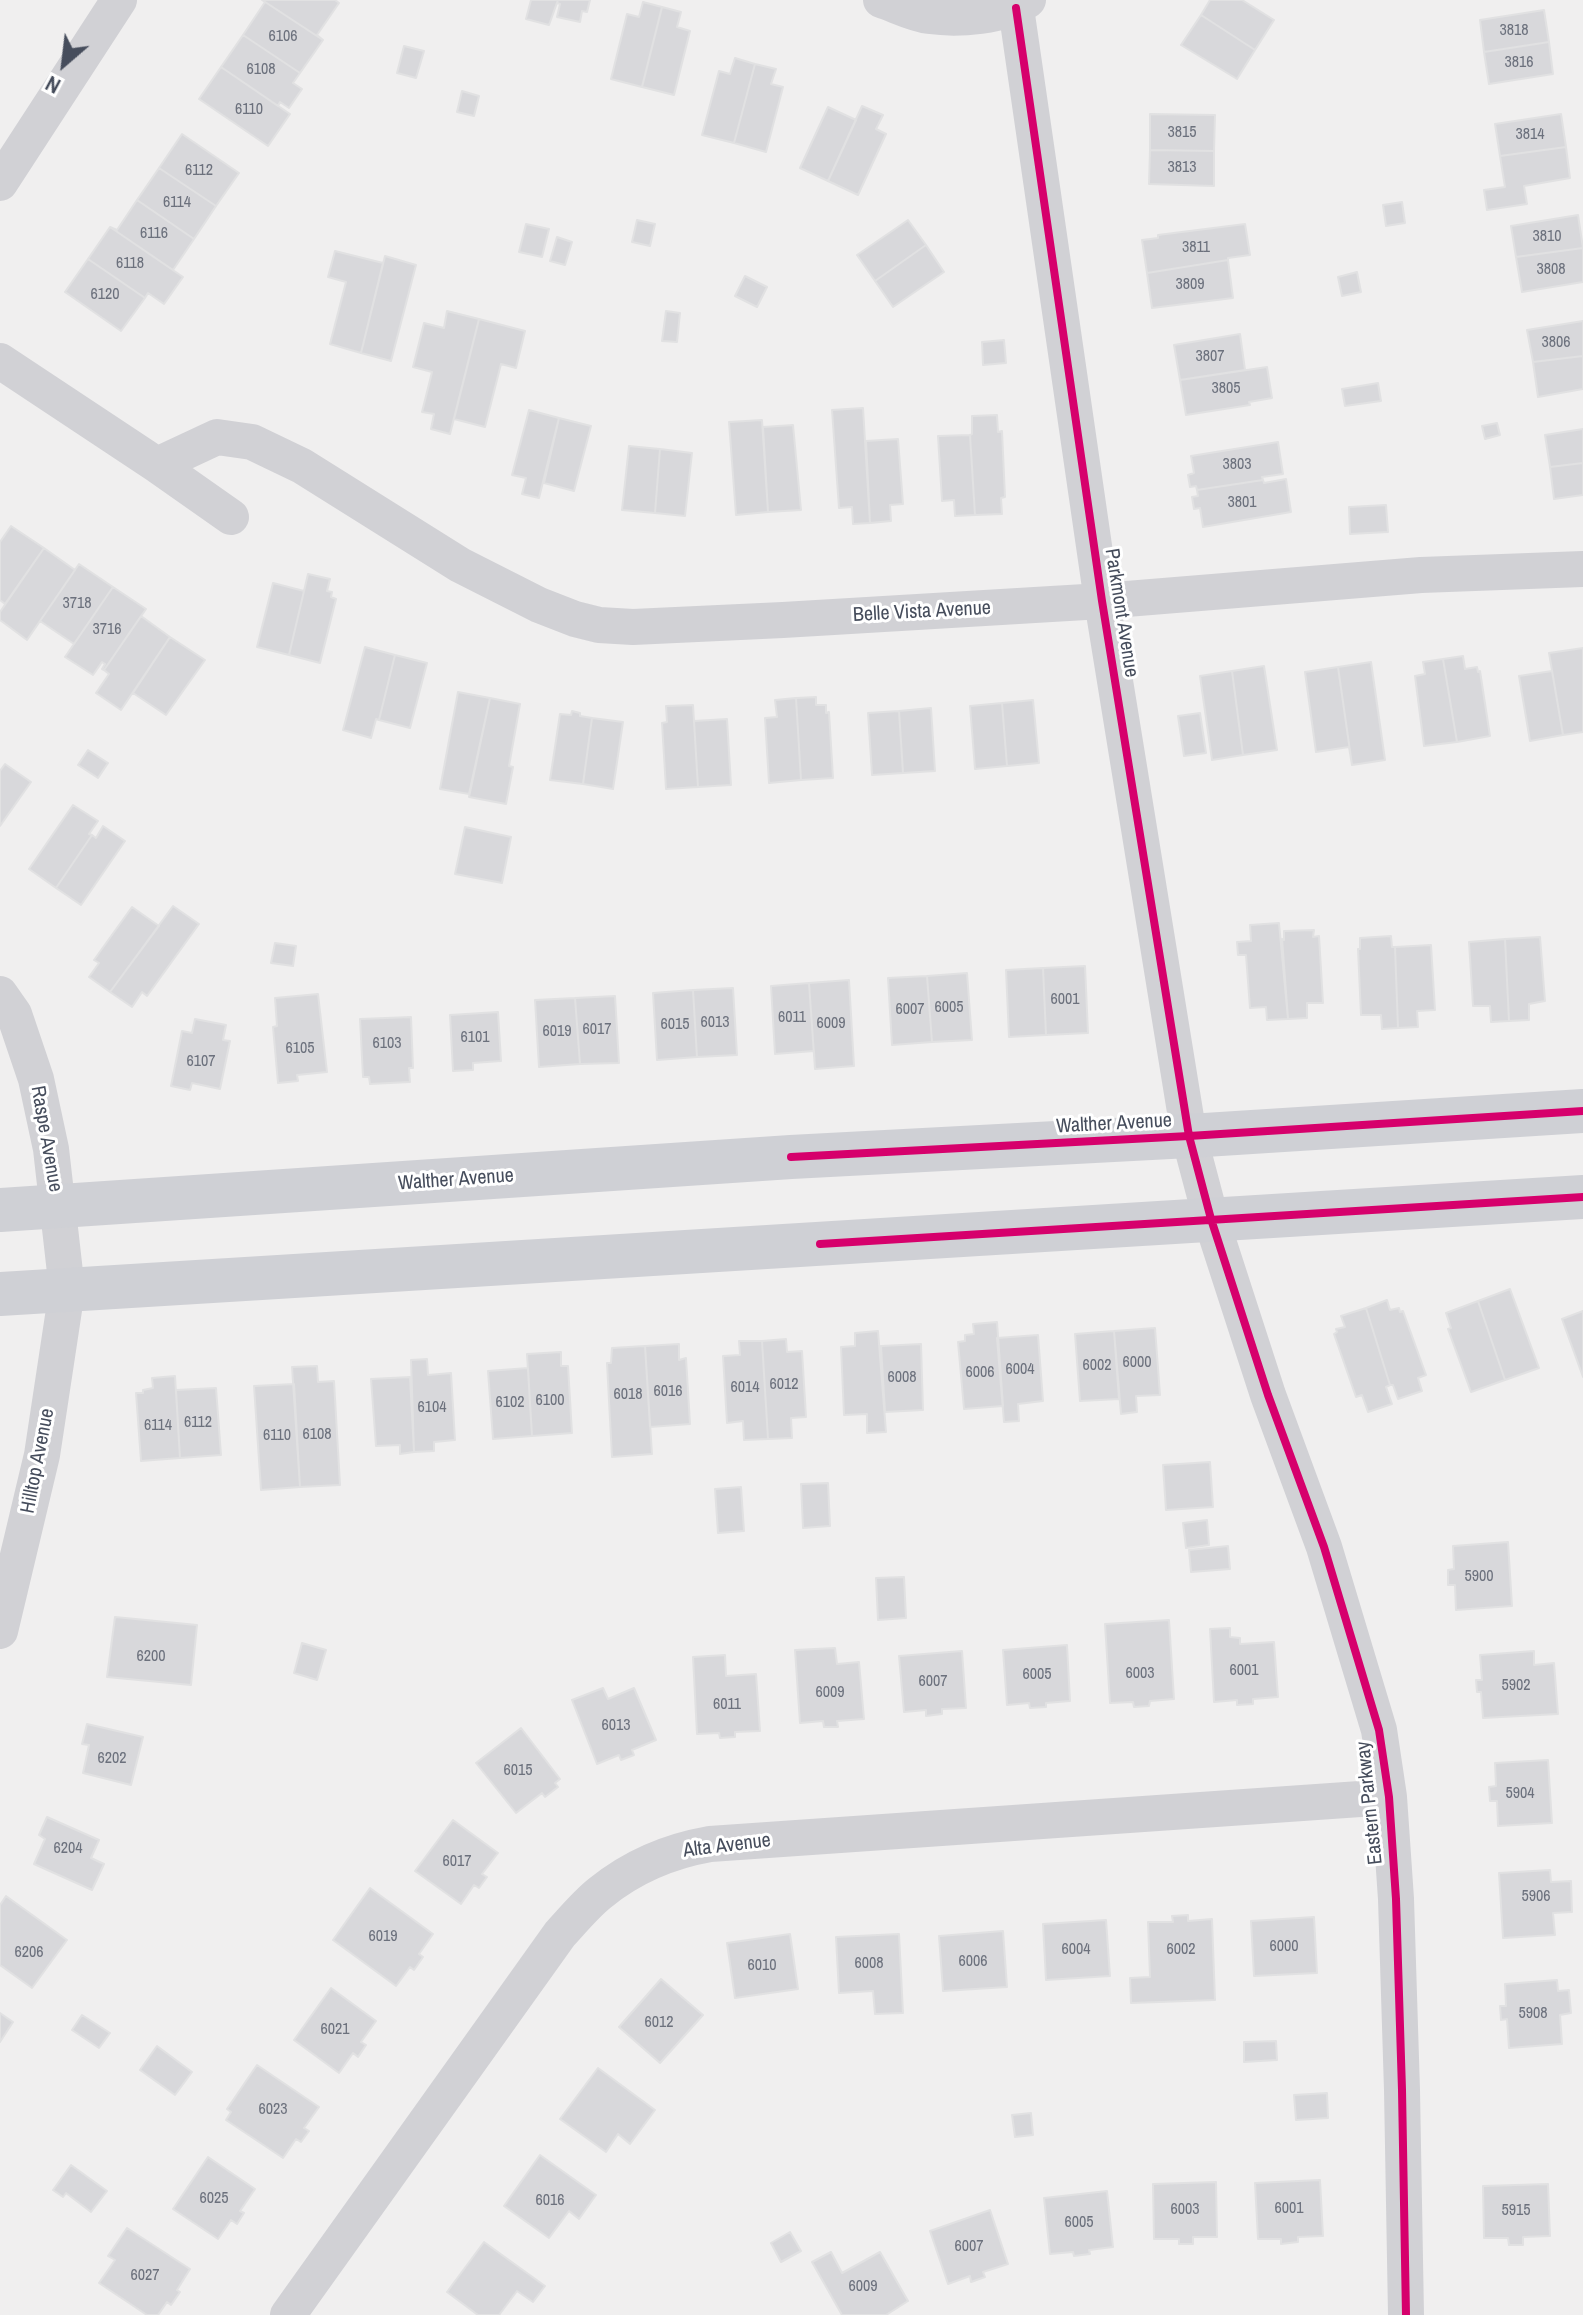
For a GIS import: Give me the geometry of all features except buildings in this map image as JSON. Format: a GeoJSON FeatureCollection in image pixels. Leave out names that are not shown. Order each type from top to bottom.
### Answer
{"type":"FeatureCollection","features":[{"type":"Feature","properties":{"kind":"main road","name":"Walther Avenue"},"geometry":{"type":"LineString","coordinates":[[0,1210],[791,1157],[1583,1111]]}},
{"type":"Feature","properties":{"kind":"main road"},"geometry":{"type":"LineString","coordinates":[[0,1294],[1583,1197]]}},
{"type":"Feature","properties":{"kind":"street"},"geometry":{"type":"LineString","coordinates":[[0,183],[119,0]]}},
{"type":"Feature","properties":{"kind":"street","name":"Parkmont Avenue"},"geometry":{"type":"LineString","coordinates":[[881,0],[927,16],[968,17],[1022,4],[1102,601],[1189,1136],[1211,1219]]}},
{"type":"Feature","properties":{"kind":"street"},"geometry":{"type":"LineString","coordinates":[[0,361],[231,517]]}},
{"type":"Feature","properties":{"kind":"street","name":"Belle Vista Avenue"},"geometry":{"type":"LineString","coordinates":[[157,465],[217,437],[252,442],[302,466],[460,565],[539,605],[599,625],[633,627],[1102,601],[1421,575],[1583,569]]}},
{"type":"Feature","properties":{"kind":"street","name":"Raspe Avenue"},"geometry":{"type":"LineString","coordinates":[[0,994],[14,1014],[36,1079],[51,1149],[67,1290]]}},
{"type":"Feature","properties":{"kind":"street","name":"Eastern Parkway"},"geometry":{"type":"LineString","coordinates":[[1211,1219],[1268,1395],[1324,1547],[1379,1730],[1389,1797],[1396,1899],[1406,2315]]}},
{"type":"Feature","properties":{"kind":"street","name":"Hilltop Avenue"},"geometry":{"type":"LineString","coordinates":[[0,1631],[42,1455],[67,1290]]}},
{"type":"Feature","properties":{"kind":"street","name":"Alta Avenue"},"geometry":{"type":"LineString","coordinates":[[288,2315],[560,1934],[601,1892],[652,1859],[710,1844],[1389,1797]]}},
{"type":"Feature","properties":{"kind":"cycle path"},"geometry":{"type":"LineString","coordinates":[[1016,8],[1102,601],[1189,1136],[1211,1219],[1268,1395],[1324,1547],[1379,1730],[1389,1797],[1396,1899],[1406,2315]]}},
{"type":"Feature","properties":{"kind":"cycle path"},"geometry":{"type":"LineString","coordinates":[[791,1157],[1583,1111]]}},
{"type":"Feature","properties":{"kind":"cycle path"},"geometry":{"type":"LineString","coordinates":[[820,1244],[1583,1197]]}}]}
